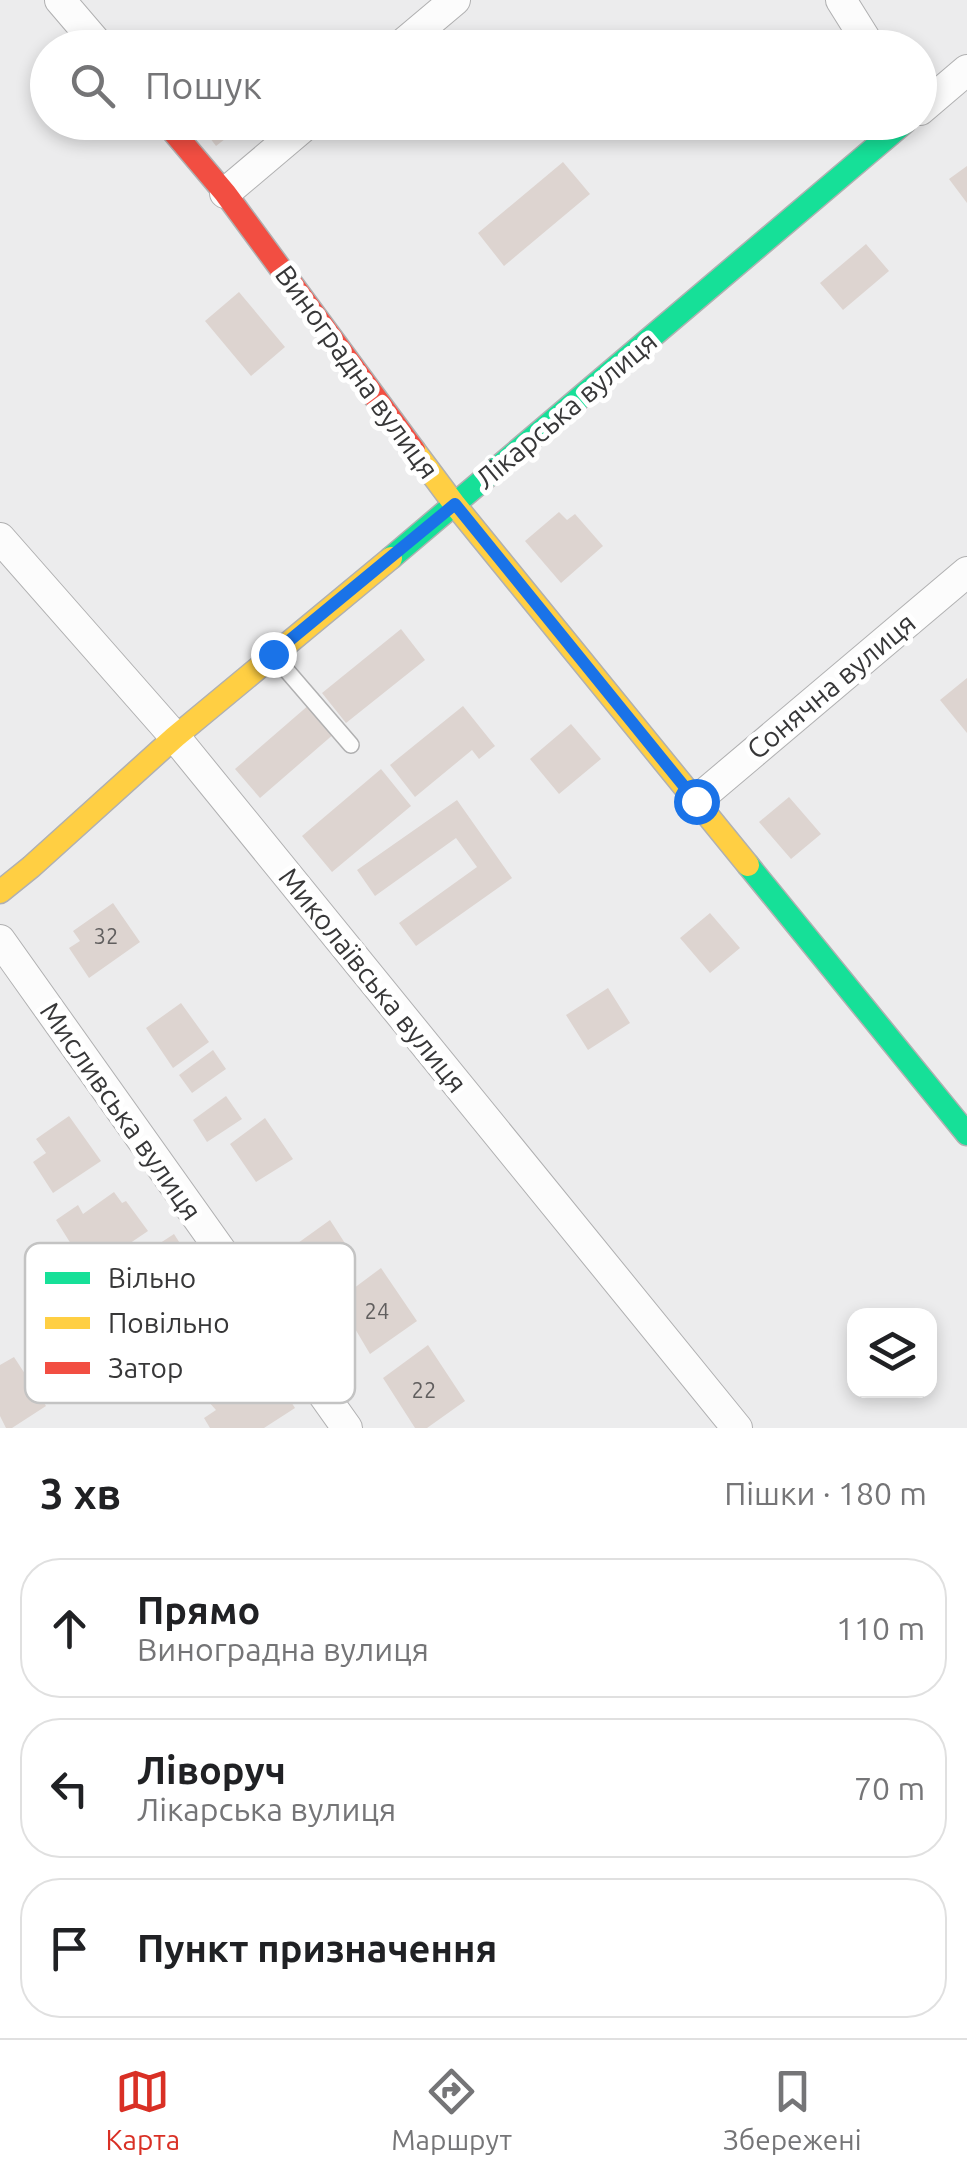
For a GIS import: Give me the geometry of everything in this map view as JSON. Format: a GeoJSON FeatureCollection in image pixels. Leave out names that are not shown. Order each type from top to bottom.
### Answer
{"type":"FeatureCollection","features":[{"type":"Feature","properties":{"kind":"street"},"geometry":{"type":"LineString","coordinates":[[60,0],[86,30]]}},
{"type":"Feature","properties":{"kind":"street"},"geometry":{"type":"LineString","coordinates":[[419,30],[455,0]]}},
{"type":"Feature","properties":{"kind":"street"},"geometry":{"type":"LineString","coordinates":[[842,0],[860,30]]}},
{"type":"Feature","properties":{"kind":"street"},"geometry":{"type":"LineString","coordinates":[[937,96],[967,70]]}},
{"type":"Feature","properties":{"kind":"street","name":"Виноградна вулиця"},"geometry":{"type":"LineString","coordinates":[[179,140],[225,194],[455,504],[967,1134]]}},
{"type":"Feature","properties":{"kind":"street"},"geometry":{"type":"LineString","coordinates":[[225,194],[288,140]]}},
{"type":"Feature","properties":{"kind":"street","name":"Лікарська вулиця"},"geometry":{"type":"LineString","coordinates":[[0,892],[175,737],[884,140]]}},
{"type":"Feature","properties":{"kind":"street","name":"Миколаївська вулиця"},"geometry":{"type":"LineString","coordinates":[[0,538],[175,737],[738,1428]]}},
{"type":"Feature","properties":{"kind":"street","name":"Сонячна вулиця"},"geometry":{"type":"LineString","coordinates":[[696,801],[967,572]]}},
{"type":"Feature","properties":{"kind":"street","name":"Мисливська вулиця"},"geometry":{"type":"LineString","coordinates":[[0,940],[215,1243]]}},
{"type":"Feature","properties":{"kind":"street","name":"Мисливська вулиця"},"geometry":{"type":"LineString","coordinates":[[328,1403],[346,1428]]}},
{"type":"Feature","properties":{"kind":"lane"},"geometry":{"type":"LineString","coordinates":[[273,654],[350,745]]}},
{"type":"Feature","properties":{"kind":"building"},"geometry":{"type":"Polygon","coordinates":[[[563,162],[590,194],[504,266],[478,233],[563,162]]]}},
{"type":"Feature","properties":{"kind":"building"},"geometry":{"type":"Polygon","coordinates":[[[967,166],[967,203],[949,179],[967,166]]]}},
{"type":"Feature","properties":{"kind":"building"},"geometry":{"type":"Polygon","coordinates":[[[866,244],[889,271],[843,310],[820,283],[866,244]]]}},
{"type":"Feature","properties":{"kind":"building"},"geometry":{"type":"Polygon","coordinates":[[[239,292],[285,347],[251,376],[205,321],[239,292]]]}},
{"type":"Feature","properties":{"kind":"building"},"geometry":{"type":"Polygon","coordinates":[[[559,512],[567,520],[575,514],[603,546],[561,583],[525,541],[559,512]]]}},
{"type":"Feature","properties":{"kind":"building"},"geometry":{"type":"Polygon","coordinates":[[[401,629],[425,660],[346,723],[322,693],[401,629]]]}},
{"type":"Feature","properties":{"kind":"building"},"geometry":{"type":"Polygon","coordinates":[[[967,678],[967,733],[940,700],[967,678]]]}},
{"type":"Feature","properties":{"kind":"building"},"geometry":{"type":"Polygon","coordinates":[[[310,704],[335,733],[260,798],[235,769],[310,704]]]}},
{"type":"Feature","properties":{"kind":"building"},"geometry":{"type":"Polygon","coordinates":[[[463,706],[495,746],[479,759],[472,750],[415,797],[390,765],[463,706]]]}},
{"type":"Feature","properties":{"kind":"building"},"geometry":{"type":"Polygon","coordinates":[[[571,724],[601,759],[559,794],[530,759],[571,724]]]}},
{"type":"Feature","properties":{"kind":"building"},"geometry":{"type":"Polygon","coordinates":[[[381,769],[411,806],[332,872],[302,836],[381,769]]]}},
{"type":"Feature","properties":{"kind":"building"},"geometry":{"type":"Polygon","coordinates":[[[789,797],[821,834],[791,859],[759,822],[789,797]]]}},
{"type":"Feature","properties":{"kind":"building"},"geometry":{"type":"Polygon","coordinates":[[[457,800],[512,878],[416,946],[399,923],[477,867],[456,838],[375,896],[357,870],[457,800]]]}},
{"type":"Feature","properties":{"kind":"building"},"geometry":{"type":"Polygon","coordinates":[[[113,903],[140,942],[89,978],[69,948],[80,941],[73,931],[113,903]]]}},
{"type":"Feature","properties":{"kind":"building"},"geometry":{"type":"Polygon","coordinates":[[[710,913],[740,948],[710,973],[680,938],[710,913]]]}},
{"type":"Feature","properties":{"kind":"building"},"geometry":{"type":"Polygon","coordinates":[[[608,988],[630,1023],[588,1050],[566,1015],[608,988]]]}},
{"type":"Feature","properties":{"kind":"building"},"geometry":{"type":"Polygon","coordinates":[[[181,1003],[209,1042],[173,1068],[146,1028],[181,1003]]]}},
{"type":"Feature","properties":{"kind":"building"},"geometry":{"type":"Polygon","coordinates":[[[213,1050],[226,1069],[192,1093],[179,1075],[213,1050]]]}},
{"type":"Feature","properties":{"kind":"building"},"geometry":{"type":"Polygon","coordinates":[[[226,1096],[242,1119],[207,1142],[193,1120],[226,1096]]]}},
{"type":"Feature","properties":{"kind":"building"},"geometry":{"type":"Polygon","coordinates":[[[69,1116],[101,1161],[53,1193],[33,1162],[46,1153],[36,1139],[69,1116]]]}},
{"type":"Feature","properties":{"kind":"building"},"geometry":{"type":"Polygon","coordinates":[[[265,1118],[293,1159],[256,1182],[230,1144],[265,1118]]]}},
{"type":"Feature","properties":{"kind":"building"},"geometry":{"type":"Polygon","coordinates":[[[114,1192],[122,1203],[126,1201],[148,1231],[130,1243],[70,1243],[56,1220],[78,1205],[83,1214],[114,1192]]]}},
{"type":"Feature","properties":{"kind":"building"},"geometry":{"type":"Polygon","coordinates":[[[330,1220],[345,1243],[298,1243],[330,1220]]]}},
{"type":"Feature","properties":{"kind":"building"},"geometry":{"type":"Polygon","coordinates":[[[174,1234],[180,1243],[160,1243],[174,1234]]]}},
{"type":"Feature","properties":{"kind":"building"},"geometry":{"type":"Polygon","coordinates":[[[381,1268],[417,1321],[370,1354],[355,1329],[355,1287],[381,1268]]]}},
{"type":"Feature","properties":{"kind":"building"},"geometry":{"type":"Polygon","coordinates":[[[428,1345],[465,1401],[427,1428],[415,1428],[383,1378],[428,1345]]]}},
{"type":"Feature","properties":{"kind":"building"},"geometry":{"type":"Polygon","coordinates":[[[14,1357],[25,1374],[25,1403],[46,1406],[12,1428],[6,1428],[0,1416],[0,1365],[14,1357]]]}},
{"type":"Feature","properties":{"kind":"building"},"geometry":{"type":"Polygon","coordinates":[[[210,1403],[292,1403],[295,1408],[264,1428],[210,1428],[204,1418],[216,1410],[210,1403]]]}},
{"type":"Feature","properties":{"kind":"traffic: fast"},"geometry":{"type":"LineString","coordinates":[[391,558],[884,140]]}},
{"type":"Feature","properties":{"kind":"traffic: fast"},"geometry":{"type":"LineString","coordinates":[[748,865],[967,1134]]}},
{"type":"Feature","properties":{"kind":"traffic: slow"},"geometry":{"type":"LineString","coordinates":[[414,450],[748,865]]}},
{"type":"Feature","properties":{"kind":"traffic: slow"},"geometry":{"type":"LineString","coordinates":[[0,892],[175,737],[391,558]]}},
{"type":"Feature","properties":{"kind":"traffic: jam"},"geometry":{"type":"LineString","coordinates":[[180,140],[225,193],[414,450]]}},
{"type":"Feature","properties":{"kind":"route"},"geometry":{"type":"LineString","coordinates":[[273,654],[455,504],[696,801]]}}]}
